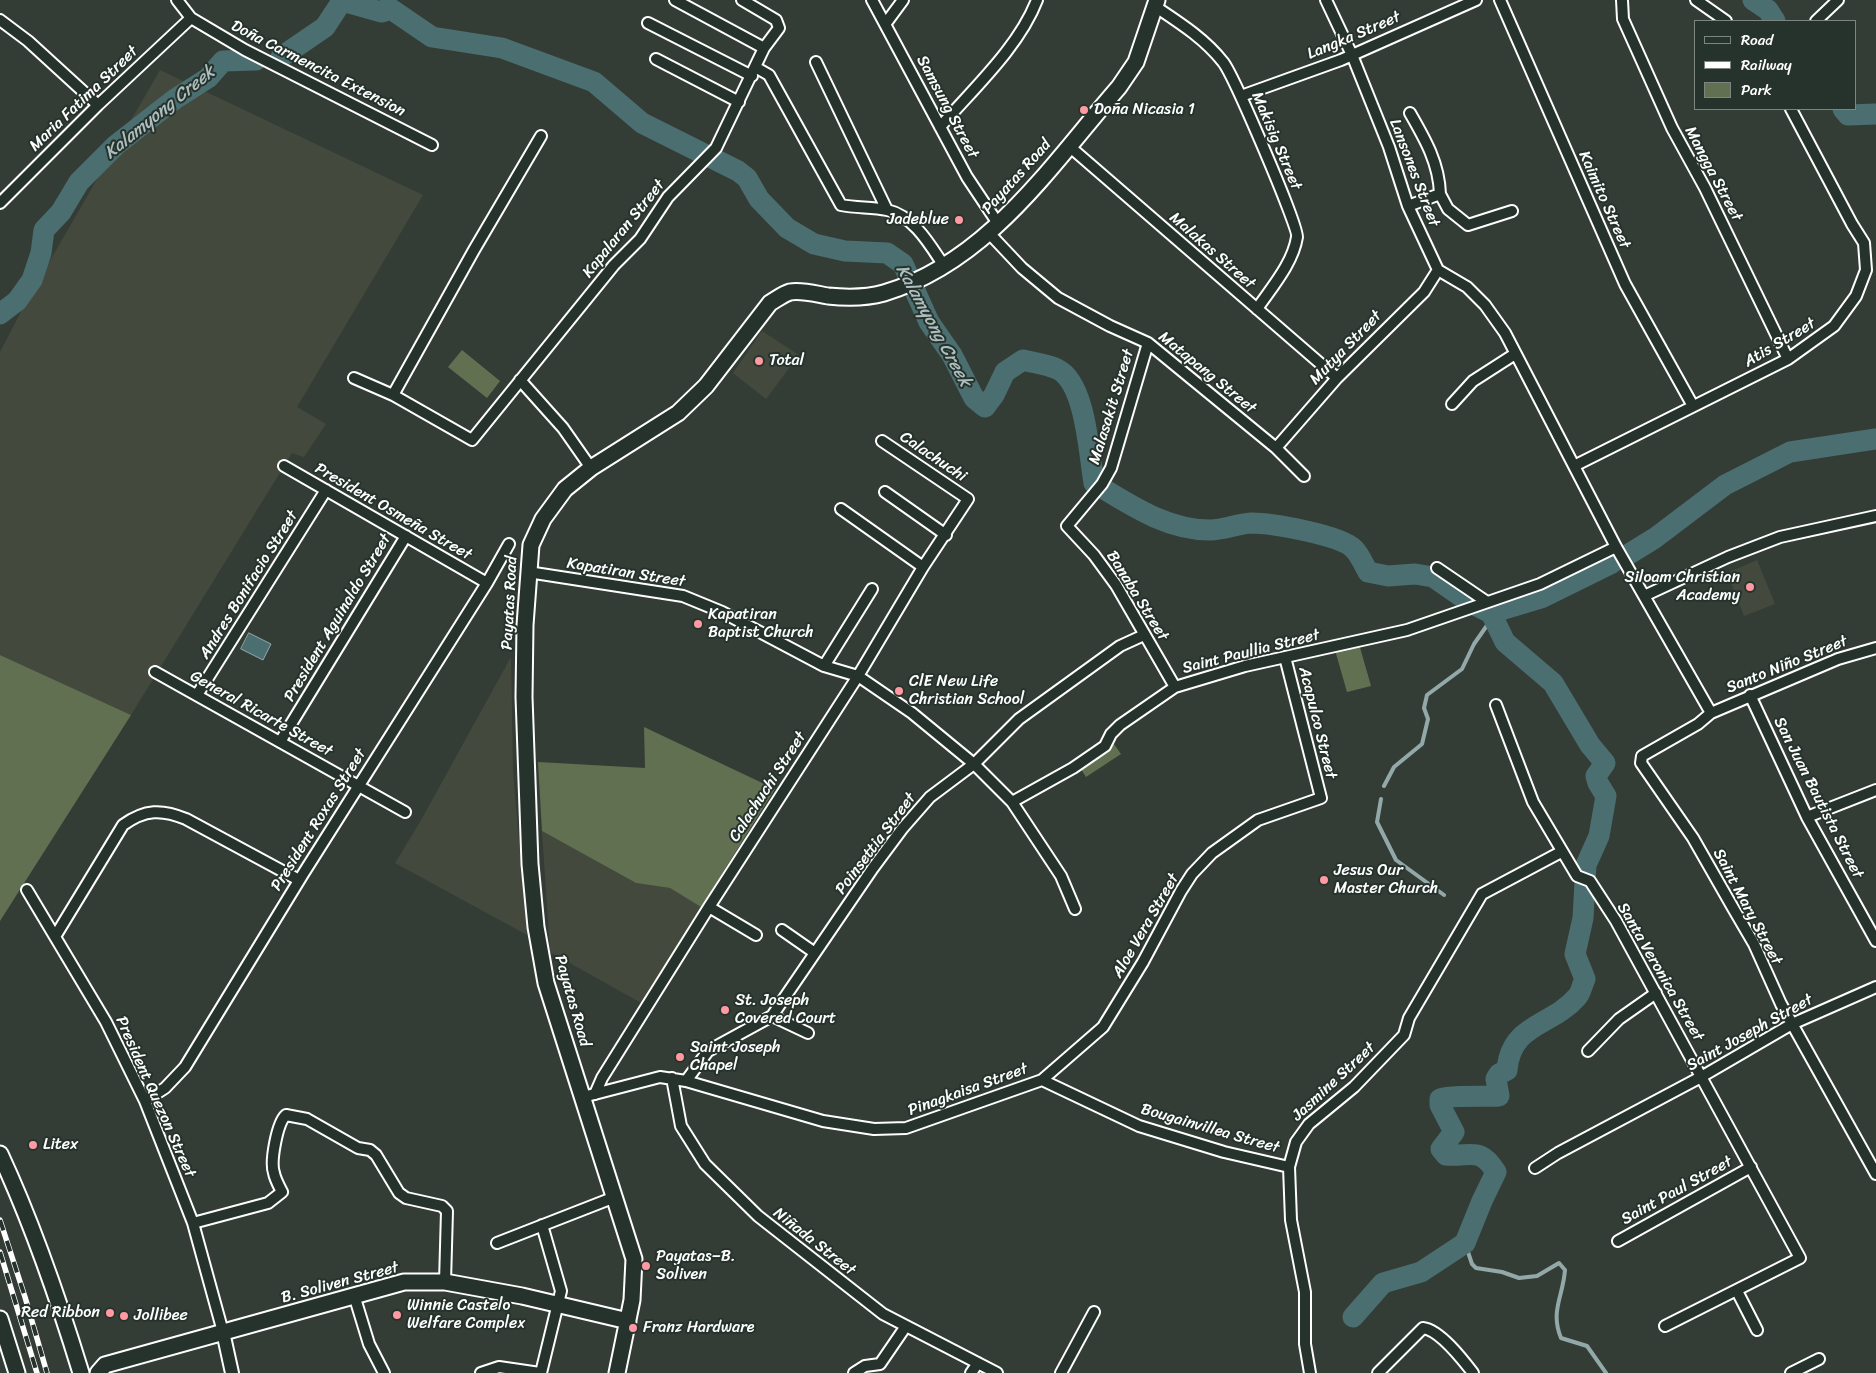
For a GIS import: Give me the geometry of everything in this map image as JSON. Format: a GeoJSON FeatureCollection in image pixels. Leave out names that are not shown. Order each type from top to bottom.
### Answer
{"type":"FeatureCollection","features":[{"type":"Feature","properties":{"kind":"main road","name":"Payatas Road"},"geometry":{"type":"LineString","coordinates":[[617,1373],[628,1321],[634,1259],[615,1197],[589,1096],[546,983],[532,892],[524,697],[528,572],[531,545],[543,519],[565,489],[591,468],[678,413],[706,386],[770,303],[780,296],[801,292],[830,296],[867,297],[897,289],[944,266],[994,229],[1119,87],[1136,62],[1156,3]]}},
{"type":"Feature","properties":{"kind":"main road"},"geometry":{"type":"LineString","coordinates":[[0,1154],[20,1196],[55,1286],[81,1373]]}},
{"type":"Feature","properties":{"kind":"main road","name":"B. Soliven Street"},"geometry":{"type":"LineString","coordinates":[[98,1373],[105,1364],[404,1282],[445,1282],[628,1321]]}},
{"type":"Feature","properties":{"kind":"main road"},"geometry":{"type":"LineString","coordinates":[[0,1319],[17,1373]]}},
{"type":"Feature","properties":{"kind":"street"},"geometry":{"type":"LineString","coordinates":[[178,0],[191,18]]}},
{"type":"Feature","properties":{"kind":"street"},"geometry":{"type":"LineString","coordinates":[[675,0],[764,48]]}},
{"type":"Feature","properties":{"kind":"street","name":"Kapalaran Street"},"geometry":{"type":"LineString","coordinates":[[393,395],[472,440],[614,264],[640,239],[668,197],[716,148],[764,48],[779,28],[776,20],[742,0]]}},
{"type":"Feature","properties":{"kind":"street","name":"Samsung Street"},"geometry":{"type":"LineString","coordinates":[[872,0],[886,23],[994,229]]}},
{"type":"Feature","properties":{"kind":"street"},"geometry":{"type":"LineString","coordinates":[[886,23],[903,0]]}},
{"type":"Feature","properties":{"kind":"street"},"geometry":{"type":"LineString","coordinates":[[940,127],[1012,45],[1033,11],[1037,0]]}},
{"type":"Feature","properties":{"kind":"street","name":"Lansones Street"},"geometry":{"type":"LineString","coordinates":[[1326,0],[1352,55],[1389,146],[1408,206],[1438,270]]}},
{"type":"Feature","properties":{"kind":"street","name":"Langka Street"},"geometry":{"type":"LineString","coordinates":[[1241,96],[1352,55],[1476,0]]}},
{"type":"Feature","properties":{"kind":"street","name":"Kaimito Street"},"geometry":{"type":"LineString","coordinates":[[1500,0],[1625,284],[1693,406]]}},
{"type":"Feature","properties":{"kind":"street","name":"Mangga Street"},"geometry":{"type":"LineString","coordinates":[[1622,0],[1623,19],[1672,128],[1705,188],[1788,359]]}},
{"type":"Feature","properties":{"kind":"street"},"geometry":{"type":"LineString","coordinates":[[1696,0],[1725,20]]}},
{"type":"Feature","properties":{"kind":"street"},"geometry":{"type":"LineString","coordinates":[[1817,20],[1838,0]]}},
{"type":"Feature","properties":{"kind":"street","name":"Makisig Street"},"geometry":{"type":"LineString","coordinates":[[1156,3],[1205,42],[1224,63],[1241,96],[1298,234],[1292,256],[1257,309]]}},
{"type":"Feature","properties":{"kind":"street","name":"Maria Fatima Street"},"geometry":{"type":"LineString","coordinates":[[2,198],[191,18]]}},
{"type":"Feature","properties":{"kind":"street","name":"Doña Carmencita Extension"},"geometry":{"type":"LineString","coordinates":[[191,18],[245,50],[432,145]]}},
{"type":"Feature","properties":{"kind":"street"},"geometry":{"type":"LineString","coordinates":[[0,20],[28,41],[98,105]]}},
{"type":"Feature","properties":{"kind":"street"},"geometry":{"type":"LineString","coordinates":[[648,23],[754,72],[768,74],[841,205],[887,210],[903,216],[924,238],[944,266]]}},
{"type":"Feature","properties":{"kind":"street"},"geometry":{"type":"LineString","coordinates":[[656,59],[739,102]]}},
{"type":"Feature","properties":{"kind":"street"},"geometry":{"type":"LineString","coordinates":[[816,62],[887,210]]}},
{"type":"Feature","properties":{"kind":"street","name":"Atis Street"},"geometry":{"type":"LineString","coordinates":[[1574,466],[1788,359],[1834,326],[1856,296],[1866,270],[1864,243],[1792,110]]}},
{"type":"Feature","properties":{"kind":"street"},"geometry":{"type":"LineString","coordinates":[[1410,113],[1428,146],[1439,176],[1440,194],[1448,209],[1468,225],[1512,211]]}},
{"type":"Feature","properties":{"kind":"street"},"geometry":{"type":"LineString","coordinates":[[354,378],[393,395],[474,250],[541,136]]}},
{"type":"Feature","properties":{"kind":"street","name":"Malakas Street"},"geometry":{"type":"LineString","coordinates":[[1069,146],[1337,378]]}},
{"type":"Feature","properties":{"kind":"street"},"geometry":{"type":"LineString","coordinates":[[1408,206],[1440,194]]}},
{"type":"Feature","properties":{"kind":"street","name":"Matapang Street"},"geometry":{"type":"LineString","coordinates":[[994,229],[1022,268],[1058,298],[1110,326],[1148,343],[1276,448],[1304,476]]}},
{"type":"Feature","properties":{"kind":"street"},"geometry":{"type":"LineString","coordinates":[[1438,270],[1467,287],[1485,305],[1505,333],[1616,547],[1711,713]]}},
{"type":"Feature","properties":{"kind":"street","name":"Mutya Street"},"geometry":{"type":"LineString","coordinates":[[1276,448],[1337,378],[1424,292],[1438,270]]}},
{"type":"Feature","properties":{"kind":"street","name":"Malasakit Street"},"geometry":{"type":"LineString","coordinates":[[1067,526],[1102,484],[1111,468],[1148,343]]}},
{"type":"Feature","properties":{"kind":"street"},"geometry":{"type":"LineString","coordinates":[[1452,404],[1473,381],[1515,354]]}},
{"type":"Feature","properties":{"kind":"street"},"geometry":{"type":"LineString","coordinates":[[520,380],[563,428],[591,468]]}},
{"type":"Feature","properties":{"kind":"street","name":"Calachuchi"},"geometry":{"type":"LineString","coordinates":[[882,441],[968,499]]}},
{"type":"Feature","properties":{"kind":"street","name":"President Osmeña Street"},"geometry":{"type":"LineString","coordinates":[[284,466],[487,584]]}},
{"type":"Feature","properties":{"kind":"street","name":"Andres Bonifacio Street"},"geometry":{"type":"LineString","coordinates":[[197,696],[326,490]]}},
{"type":"Feature","properties":{"kind":"street"},"geometry":{"type":"LineString","coordinates":[[885,492],[946,535]]}},
{"type":"Feature","properties":{"kind":"street","name":"Calachuchi Street"},"geometry":{"type":"LineString","coordinates":[[589,1096],[858,676],[923,567],[946,535],[968,499]]}},
{"type":"Feature","properties":{"kind":"street"},"geometry":{"type":"LineString","coordinates":[[841,509],[923,567]]}},
{"type":"Feature","properties":{"kind":"street"},"geometry":{"type":"LineString","coordinates":[[1644,596],[1728,557],[1780,537],[1876,516]]}},
{"type":"Feature","properties":{"kind":"street","name":"Banaba Street"},"geometry":{"type":"LineString","coordinates":[[1067,526],[1094,555],[1116,585],[1175,687]]}},
{"type":"Feature","properties":{"kind":"street","name":"President Aguinaldo Street"},"geometry":{"type":"LineString","coordinates":[[280,742],[406,536]]}},
{"type":"Feature","properties":{"kind":"street","name":"President Roxas Street"},"geometry":{"type":"LineString","coordinates":[[145,1101],[164,1088],[185,1067],[299,880],[487,584],[509,544]]}},
{"type":"Feature","properties":{"kind":"street","name":"Saint Paullia Street"},"geometry":{"type":"LineString","coordinates":[[1012,802],[1073,768],[1105,746],[1111,734],[1120,725],[1175,687],[1284,657],[1407,630],[1540,584],[1616,547]]}},
{"type":"Feature","properties":{"kind":"street"},"geometry":{"type":"LineString","coordinates":[[1437,568],[1479,604]]}},
{"type":"Feature","properties":{"kind":"street","name":"Kapatiran Street"},"geometry":{"type":"LineString","coordinates":[[528,572],[683,596],[722,612],[824,666],[858,676],[912,712],[974,764],[1012,802],[1061,876],[1075,908]]}},
{"type":"Feature","properties":{"kind":"street"},"geometry":{"type":"LineString","coordinates":[[824,666],[872,589]]}},
{"type":"Feature","properties":{"kind":"street","name":"Poinsettia Street"},"geometry":{"type":"LineString","coordinates":[[686,1081],[708,1051],[772,1016],[902,829],[930,797],[974,764],[1019,719],[1113,650],[1144,635]]}},
{"type":"Feature","properties":{"kind":"street","name":"Santo Niño Street"},"geometry":{"type":"LineString","coordinates":[[1711,713],[1838,659],[1876,648]]}},
{"type":"Feature","properties":{"kind":"street","name":"Acapulco Street"},"geometry":{"type":"LineString","coordinates":[[1284,657],[1321,798]]}},
{"type":"Feature","properties":{"kind":"street","name":"General Ricarte Street"},"geometry":{"type":"LineString","coordinates":[[156,672],[405,812]]}},
{"type":"Feature","properties":{"kind":"street","name":"San Juan Bautista Street"},"geometry":{"type":"LineString","coordinates":[[1750,695],[1807,817],[1876,941]]}},
{"type":"Feature","properties":{"kind":"street","name":"Santa Veronica Street"},"geometry":{"type":"LineString","coordinates":[[1496,705],[1533,802],[1577,876],[1590,881],[1616,921],[1800,1258],[1736,1291]]}},
{"type":"Feature","properties":{"kind":"street","name":"Saint Mary Street"},"geometry":{"type":"LineString","coordinates":[[1711,713],[1698,724],[1642,756],[1641,763],[1693,838],[1754,944],[1792,1024],[1876,1174]]}},
{"type":"Feature","properties":{"kind":"street"},"geometry":{"type":"LineString","coordinates":[[1807,817],[1876,790]]}},
{"type":"Feature","properties":{"kind":"street","name":"Aloe Vera Street"},"geometry":{"type":"LineString","coordinates":[[1042,1080],[1104,1027],[1143,962],[1181,891],[1192,874],[1212,853],[1258,820],[1321,798]]}},
{"type":"Feature","properties":{"kind":"street"},"geometry":{"type":"LineString","coordinates":[[56,935],[123,825],[134,817],[155,811],[171,813],[186,819],[299,880]]}},
{"type":"Feature","properties":{"kind":"street","name":"Jasmine Street"},"geometry":{"type":"LineString","coordinates":[[1310,1373],[1305,1344],[1305,1292],[1291,1220],[1289,1167],[1297,1139],[1309,1124],[1354,1087],[1404,1035],[1409,1018],[1482,894],[1561,852]]}},
{"type":"Feature","properties":{"kind":"street","name":"President Quezon Street"},"geometry":{"type":"LineString","coordinates":[[27,890],[56,935],[106,1022],[145,1101],[193,1223],[223,1332]]}},
{"type":"Feature","properties":{"kind":"street"},"geometry":{"type":"LineString","coordinates":[[709,907],[756,935]]}},
{"type":"Feature","properties":{"kind":"street"},"geometry":{"type":"LineString","coordinates":[[782,930],[815,953]]}},
{"type":"Feature","properties":{"kind":"street","name":"Saint Joseph Street"},"geometry":{"type":"LineString","coordinates":[[1535,1168],[1558,1153],[1701,1077],[1792,1024],[1876,987]]}},
{"type":"Feature","properties":{"kind":"street"},"geometry":{"type":"LineString","coordinates":[[1588,1051],[1624,1014],[1656,993]]}},
{"type":"Feature","properties":{"kind":"street"},"geometry":{"type":"LineString","coordinates":[[772,1016],[808,1033]]}},
{"type":"Feature","properties":{"kind":"street","name":"Pinagkaisa Street"},"geometry":{"type":"LineString","coordinates":[[589,1096],[644,1079],[672,1078],[823,1121],[874,1129],[915,1127],[1042,1080]]}},
{"type":"Feature","properties":{"kind":"street","name":"Niñada Street"},"geometry":{"type":"LineString","coordinates":[[672,1078],[681,1126],[705,1164],[758,1216],[883,1314],[998,1373]]}},
{"type":"Feature","properties":{"kind":"street","name":"Bougainvillea Street"},"geometry":{"type":"LineString","coordinates":[[1042,1080],[1139,1126],[1224,1152],[1289,1167]]}},
{"type":"Feature","properties":{"kind":"street"},"geometry":{"type":"LineString","coordinates":[[193,1223],[268,1203],[282,1192],[273,1171],[275,1147],[280,1122],[286,1115],[294,1115],[307,1119],[358,1148],[370,1150],[376,1155],[399,1193],[406,1198],[442,1206],[447,1211],[445,1282]]}},
{"type":"Feature","properties":{"kind":"street","name":"Saint Paul Street"},"geometry":{"type":"LineString","coordinates":[[1618,1241],[1750,1167]]}},
{"type":"Feature","properties":{"kind":"street"},"geometry":{"type":"LineString","coordinates":[[497,1243],[615,1197]]}},
{"type":"Feature","properties":{"kind":"street"},"geometry":{"type":"LineString","coordinates":[[481,1373],[499,1367],[541,1373],[559,1305],[560,1284],[542,1225]]}},
{"type":"Feature","properties":{"kind":"street"},"geometry":{"type":"LineString","coordinates":[[1665,1326],[1736,1291],[1757,1330]]}},
{"type":"Feature","properties":{"kind":"street"},"geometry":{"type":"LineString","coordinates":[[354,1295],[369,1344],[384,1373]]}},
{"type":"Feature","properties":{"kind":"street"},"geometry":{"type":"LineString","coordinates":[[1061,1373],[1094,1312]]}},
{"type":"Feature","properties":{"kind":"street"},"geometry":{"type":"LineString","coordinates":[[854,1373],[865,1366],[880,1364],[906,1326]]}},
{"type":"Feature","properties":{"kind":"street"},"geometry":{"type":"LineString","coordinates":[[1378,1373],[1424,1328],[1432,1330],[1440,1337],[1473,1373]]}},
{"type":"Feature","properties":{"kind":"street"},"geometry":{"type":"LineString","coordinates":[[223,1332],[232,1373]]}},
{"type":"Feature","properties":{"kind":"street"},"geometry":{"type":"LineString","coordinates":[[1791,1373],[1819,1359]]}},
{"type":"Feature","properties":{"kind":"street"},"geometry":{"type":"LineString","coordinates":[[971,1373],[978,1363]]}},
{"type":"Feature","properties":{"kind":"shaded area"},"geometry":{"type":"Polygon","coordinates":[[[160,70],[423,195],[297,407],[326,424],[304,457],[292,453],[131,715],[0,655],[0,352],[25,304],[160,70]]]}},
{"type":"Feature","properties":{"kind":"shaded area"},"geometry":{"type":"Polygon","coordinates":[[[762,331],[799,355],[766,399],[733,373],[762,331]]]}},
{"type":"Feature","properties":{"kind":"shaded area","name":"Siloam Christian Academy"},"geometry":{"type":"Polygon","coordinates":[[[1757,560],[1775,604],[1744,616],[1727,573],[1757,560]]]}},
{"type":"Feature","properties":{"kind":"shaded area"},"geometry":{"type":"Polygon","coordinates":[[[511,657],[513,772],[527,935],[395,863],[420,822],[511,657]]]}},
{"type":"Feature","properties":{"kind":"shaded area"},"geometry":{"type":"Polygon","coordinates":[[[542,831],[636,883],[670,888],[701,907],[700,915],[643,1004],[550,952],[542,831]]]}},
{"type":"Feature","properties":{"kind":"green space"},"geometry":{"type":"Polygon","coordinates":[[[462,350],[500,381],[487,398],[448,367],[462,350]]]}},
{"type":"Feature","properties":{"kind":"green space"},"geometry":{"type":"Polygon","coordinates":[[[1359,644],[1371,686],[1347,692],[1335,650],[1359,644]]]}},
{"type":"Feature","properties":{"kind":"green space"},"geometry":{"type":"Polygon","coordinates":[[[0,655],[131,715],[0,921],[0,655]]]}},
{"type":"Feature","properties":{"kind":"green space"},"geometry":{"type":"Polygon","coordinates":[[[644,727],[775,789],[701,907],[670,888],[636,883],[542,831],[538,762],[645,768],[644,727]]]}},
{"type":"Feature","properties":{"kind":"green space"},"geometry":{"type":"Polygon","coordinates":[[[1111,740],[1121,754],[1086,777],[1077,763],[1111,740]]]}},
{"type":"Feature","properties":{"kind":"water"},"geometry":{"type":"Polygon","coordinates":[[[249,633],[271,644],[263,660],[241,649],[249,633]]]}},
{"type":"Feature","properties":{"kind":"waterway","name":"Kalamyong Creek"},"geometry":{"type":"LineString","coordinates":[[352,0],[354,4]]}},
{"type":"Feature","properties":{"kind":"waterway"},"geometry":{"type":"LineString","coordinates":[[1753,0],[1768,10],[1774,20]]}},
{"type":"Feature","properties":{"kind":"waterway","name":"Kalamyong Creek"},"geometry":{"type":"LineString","coordinates":[[281,57],[325,27],[342,1],[381,12],[385,11],[388,7],[432,37],[502,48],[594,82],[642,123],[738,171],[747,178],[759,199],[787,228],[814,244],[845,251],[887,253],[903,264],[929,322],[952,355],[974,398],[985,407],[994,395],[1005,372],[1023,360],[1053,367],[1067,376],[1080,403],[1088,438],[1094,483],[1134,507],[1163,521],[1178,526],[1210,530],[1251,523],[1321,535],[1347,544],[1354,549],[1368,572],[1388,576],[1415,574],[1433,577],[1469,602],[1491,613],[1541,598],[1612,563]]}},
{"type":"Feature","properties":{"kind":"waterway","name":"Kalamyong Creek"},"geometry":{"type":"LineString","coordinates":[[0,314],[17,301],[32,280],[41,253],[44,230],[61,212],[79,182],[116,145],[175,99],[208,78],[223,61],[256,60]]}},
{"type":"Feature","properties":{"kind":"waterway"},"geometry":{"type":"LineString","coordinates":[[1844,110],[1848,115],[1876,114]]}},
{"type":"Feature","properties":{"kind":"waterway","name":"Kalamyong Creek"},"geometry":{"type":"LineString","coordinates":[[1629,554],[1655,538],[1725,485],[1790,452],[1876,439]]}},
{"type":"Feature","properties":{"kind":"waterway"},"geometry":{"type":"LineString","coordinates":[[1384,786],[1394,767],[1422,744],[1428,719],[1424,708],[1427,695],[1462,669],[1474,644],[1488,624],[1491,613]]}},
{"type":"Feature","properties":{"kind":"waterway"},"geometry":{"type":"LineString","coordinates":[[1353,1317],[1383,1283],[1421,1272],[1465,1243],[1496,1172],[1480,1156],[1474,1154],[1446,1155],[1441,1149],[1454,1132],[1440,1105],[1440,1099],[1499,1096],[1496,1079],[1499,1074],[1507,1070],[1510,1055],[1516,1043],[1524,1034],[1567,1007],[1578,995],[1585,979],[1575,954],[1583,918],[1586,865],[1599,836],[1606,796],[1596,776],[1605,763],[1590,745],[1553,683],[1505,642],[1491,613]]}},
{"type":"Feature","properties":{"kind":"waterway"},"geometry":{"type":"LineString","coordinates":[[1381,799],[1377,822],[1396,860],[1444,895]]}},
{"type":"Feature","properties":{"kind":"waterway"},"geometry":{"type":"LineString","coordinates":[[1465,1243],[1472,1264],[1476,1268],[1502,1272],[1519,1278],[1537,1276],[1559,1263],[1565,1270],[1557,1312],[1561,1338],[1587,1346],[1606,1373]]}},
{"type":"Feature","properties":{"kind":"railway"},"geometry":{"type":"LineString","coordinates":[[0,1220],[47,1373]]}},
{"type":"Feature","properties":{"kind":"railway"},"geometry":{"type":"LineString","coordinates":[[0,1252],[37,1373]]}},
{"type":"Feature","properties":{"kind":"place","name":"Doña Nicasia 1"},"geometry":{"type":"Point","coordinates":[1084,110]}},
{"type":"Feature","properties":{"kind":"place","name":"Jadeblue"},"geometry":{"type":"Point","coordinates":[959,220]}},
{"type":"Feature","properties":{"kind":"place","name":"Total"},"geometry":{"type":"Point","coordinates":[759,361]}},
{"type":"Feature","properties":{"kind":"place","name":"Siloam Christian Academy"},"geometry":{"type":"Point","coordinates":[1750,587]}},
{"type":"Feature","properties":{"kind":"place","name":"Kapatiran Baptist Church"},"geometry":{"type":"Point","coordinates":[698,624]}},
{"type":"Feature","properties":{"kind":"place","name":"ClE New Life Christian School"},"geometry":{"type":"Point","coordinates":[899,691]}},
{"type":"Feature","properties":{"kind":"place","name":"Jesus Our Master Church"},"geometry":{"type":"Point","coordinates":[1324,880]}},
{"type":"Feature","properties":{"kind":"place","name":"St. Joseph Covered Court"},"geometry":{"type":"Point","coordinates":[725,1010]}},
{"type":"Feature","properties":{"kind":"place","name":"Saint Joseph Chapel"},"geometry":{"type":"Point","coordinates":[680,1057]}},
{"type":"Feature","properties":{"kind":"place","name":"Litex"},"geometry":{"type":"Point","coordinates":[33,1145]}},
{"type":"Feature","properties":{"kind":"place","name":"Payatas–B. Soliven"},"geometry":{"type":"Point","coordinates":[646,1266]}},
{"type":"Feature","properties":{"kind":"place","name":"Red Ribbon"},"geometry":{"type":"Point","coordinates":[110,1313]}},
{"type":"Feature","properties":{"kind":"place","name":"Winnie Castelo Welfare Complex"},"geometry":{"type":"Point","coordinates":[397,1315]}},
{"type":"Feature","properties":{"kind":"place","name":"Jollibee"},"geometry":{"type":"Point","coordinates":[124,1316]}},
{"type":"Feature","properties":{"kind":"place","name":"Franz Hardware"},"geometry":{"type":"Point","coordinates":[633,1328]}}]}
